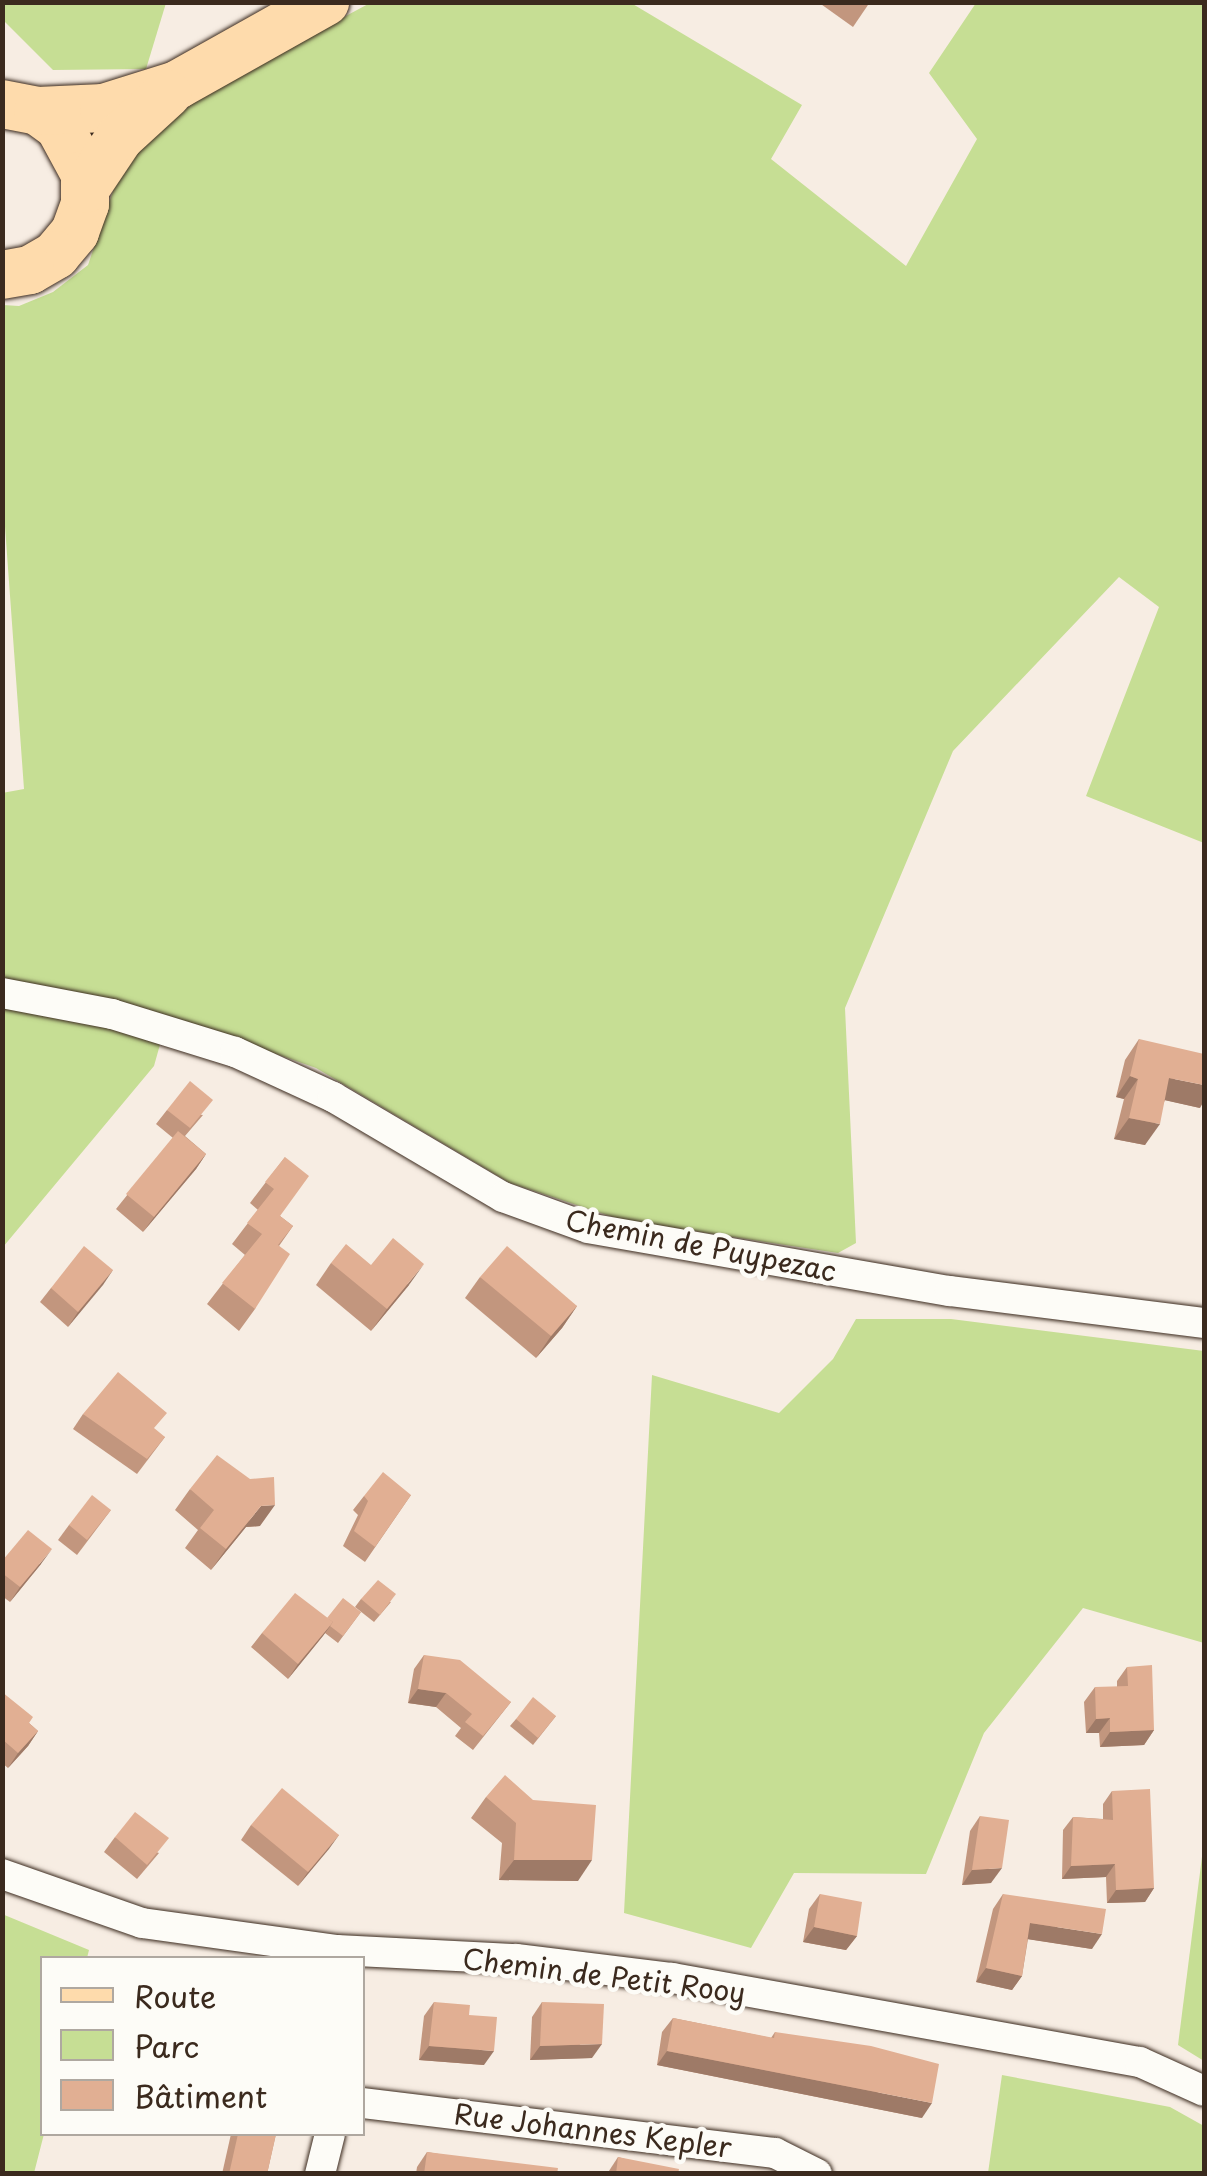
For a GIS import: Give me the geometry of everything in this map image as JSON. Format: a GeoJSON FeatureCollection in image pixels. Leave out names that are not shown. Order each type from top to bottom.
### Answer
{"type":"FeatureCollection","features":[{"type":"Feature","properties":{"kind":"main road"},"geometry":{"type":"LineString","coordinates":[[14,101],[104,108],[177,85],[326,2]]}},
{"type":"Feature","properties":{"kind":"main road"},"geometry":{"type":"LineString","coordinates":[[2,275],[30,270],[56,255],[75,232],[85,189],[120,136],[177,85]]}},
{"type":"Feature","properties":{"kind":"main road"},"geometry":{"type":"LineString","coordinates":[[14,101],[74,145],[85,189]]}},
{"type":"Feature","properties":{"kind":"street","name":"Chemin de Puypezac"},"geometry":{"type":"LineString","coordinates":[[2,993],[112,1014],[235,1052],[334,1096],[502,1197],[588,1228],[932,1288],[1204,1323]]}},
{"type":"Feature","properties":{"kind":"street","name":"Chemin de Petit Rooy"},"geometry":{"type":"LineString","coordinates":[[2,1874],[142,1923],[338,1954],[517,1958],[672,1978],[1140,2062],[1204,2091]]}},
{"type":"Feature","properties":{"kind":"street","name":"Rue Johannes Kepler"},"geometry":{"type":"LineString","coordinates":[[365,2103],[775,2152],[818,2174]]}},
{"type":"Feature","properties":{"kind":"street"},"geometry":{"type":"LineString","coordinates":[[320,2174],[330,2136]]}},
{"type":"Feature","properties":{"kind":"green space"},"geometry":{"type":"Polygon","coordinates":[[[2,3],[166,3],[146,69],[53,70],[3,20],[2,3]]]}},
{"type":"Feature","properties":{"kind":"green space"},"geometry":{"type":"Polygon","coordinates":[[[370,3],[631,3],[802,105],[771,159],[906,266],[977,139],[929,73],[976,3],[1204,3],[1204,843],[1086,796],[1159,607],[1119,577],[953,751],[845,1008],[856,1243],[838,1253],[622,1220],[510,1183],[316,1068],[168,1016],[154,1066],[3,1247],[2,793],[24,789],[3,499],[3,305],[19,306],[53,292],[88,265],[124,159],[212,88],[370,3]]]}},
{"type":"Feature","properties":{"kind":"green space"},"geometry":{"type":"Polygon","coordinates":[[[856,1319],[951,1319],[1204,1351],[1204,1643],[1083,1608],[984,1733],[926,1874],[794,1873],[751,1948],[624,1913],[652,1375],[779,1413],[833,1359],[856,1319]]]}},
{"type":"Feature","properties":{"kind":"green space"},"geometry":{"type":"Polygon","coordinates":[[[1204,1841],[1204,2061],[1178,2045],[1204,1841]]]}},
{"type":"Feature","properties":{"kind":"green space"},"geometry":{"type":"Polygon","coordinates":[[[2,1914],[89,1950],[88,1956],[40,1956],[40,2136],[43,2136],[34,2173],[3,2173],[2,1914]]]}},
{"type":"Feature","properties":{"kind":"green space"},"geometry":{"type":"Polygon","coordinates":[[[1002,2075],[1170,2107],[1204,2126],[1204,2173],[988,2173],[1002,2075]]]}},
{"type":"Feature","properties":{"kind":"building"},"geometry":{"type":"Polygon","coordinates":[[[1139,1039],[1204,1054],[1204,1085],[1169,1078],[1160,1124],[1129,1118],[1138,1079],[1130,1076],[1139,1039]]]}},
{"type":"Feature","properties":{"kind":"building"},"geometry":{"type":"Polygon","coordinates":[[[190,1081],[213,1100],[190,1128],[167,1110],[190,1081]]]}},
{"type":"Feature","properties":{"kind":"building"},"geometry":{"type":"Polygon","coordinates":[[[178,1131],[206,1154],[154,1217],[126,1194],[178,1131]]]}},
{"type":"Feature","properties":{"kind":"building"},"geometry":{"type":"Polygon","coordinates":[[[285,1157],[309,1176],[280,1216],[293,1226],[278,1245],[290,1254],[255,1309],[222,1283],[262,1234],[247,1223],[274,1189],[265,1182],[285,1157]]]}},
{"type":"Feature","properties":{"kind":"building"},"geometry":{"type":"Polygon","coordinates":[[[393,1238],[424,1264],[387,1309],[331,1263],[346,1244],[371,1265],[393,1238]]]}},
{"type":"Feature","properties":{"kind":"building"},"geometry":{"type":"Polygon","coordinates":[[[84,1246],[113,1270],[78,1312],[51,1288],[84,1246]]]}},
{"type":"Feature","properties":{"kind":"building"},"geometry":{"type":"Polygon","coordinates":[[[507,1246],[577,1306],[551,1336],[480,1277],[507,1246]]]}},
{"type":"Feature","properties":{"kind":"building"},"geometry":{"type":"Polygon","coordinates":[[[118,1372],[167,1413],[154,1428],[165,1437],[147,1459],[83,1414],[118,1372]]]}},
{"type":"Feature","properties":{"kind":"building"},"geometry":{"type":"Polygon","coordinates":[[[217,1455],[250,1479],[274,1477],[275,1505],[261,1506],[226,1549],[200,1528],[214,1510],[190,1489],[217,1455]]]}},
{"type":"Feature","properties":{"kind":"building"},"geometry":{"type":"Polygon","coordinates":[[[383,1472],[411,1495],[375,1547],[354,1531],[368,1501],[364,1496],[383,1472]]]}},
{"type":"Feature","properties":{"kind":"building"},"geometry":{"type":"Polygon","coordinates":[[[92,1495],[111,1510],[87,1540],[69,1525],[92,1495]]]}},
{"type":"Feature","properties":{"kind":"building"},"geometry":{"type":"Polygon","coordinates":[[[28,1530],[52,1549],[20,1587],[2,1573],[2,1561],[28,1530]]]}},
{"type":"Feature","properties":{"kind":"building"},"geometry":{"type":"Polygon","coordinates":[[[378,1580],[396,1594],[380,1615],[361,1599],[378,1580]]]}},
{"type":"Feature","properties":{"kind":"building"},"geometry":{"type":"Polygon","coordinates":[[[295,1593],[333,1622],[298,1664],[262,1633],[295,1593]]]}},
{"type":"Feature","properties":{"kind":"building"},"geometry":{"type":"Polygon","coordinates":[[[343,1598],[361,1612],[343,1636],[330,1626],[333,1622],[327,1618],[343,1598]]]}},
{"type":"Feature","properties":{"kind":"building"},"geometry":{"type":"Polygon","coordinates":[[[424,1655],[460,1660],[511,1702],[483,1736],[465,1722],[472,1714],[446,1693],[418,1689],[424,1655]]]}},
{"type":"Feature","properties":{"kind":"building"},"geometry":{"type":"Polygon","coordinates":[[[1152,1665],[1154,1730],[1110,1732],[1110,1718],[1096,1719],[1095,1687],[1128,1686],[1127,1667],[1152,1665]]]}},
{"type":"Feature","properties":{"kind":"building"},"geometry":{"type":"Polygon","coordinates":[[[2,1692],[33,1717],[29,1723],[38,1731],[18,1753],[2,1739],[2,1692]]]}},
{"type":"Feature","properties":{"kind":"building"},"geometry":{"type":"Polygon","coordinates":[[[533,1697],[556,1716],[538,1738],[516,1719],[533,1697]]]}},
{"type":"Feature","properties":{"kind":"building"},"geometry":{"type":"Polygon","coordinates":[[[505,1775],[533,1800],[596,1805],[592,1860],[514,1860],[516,1823],[486,1797],[505,1775]]]}},
{"type":"Feature","properties":{"kind":"building"},"geometry":{"type":"Polygon","coordinates":[[[282,1788],[339,1835],[308,1872],[251,1825],[282,1788]]]}},
{"type":"Feature","properties":{"kind":"building"},"geometry":{"type":"Polygon","coordinates":[[[1150,1789],[1154,1888],[1116,1890],[1115,1864],[1071,1866],[1073,1817],[1113,1820],[1112,1791],[1150,1789]]]}},
{"type":"Feature","properties":{"kind":"building"},"geometry":{"type":"Polygon","coordinates":[[[135,1812],[169,1838],[147,1865],[115,1837],[135,1812]]]}},
{"type":"Feature","properties":{"kind":"building"},"geometry":{"type":"Polygon","coordinates":[[[980,1816],[1009,1820],[1002,1868],[972,1870],[980,1816]]]}},
{"type":"Feature","properties":{"kind":"building"},"geometry":{"type":"Polygon","coordinates":[[[820,1894],[862,1902],[857,1936],[814,1927],[820,1894]]]}},
{"type":"Feature","properties":{"kind":"building"},"geometry":{"type":"Polygon","coordinates":[[[1003,1894],[1106,1909],[1102,1934],[1030,1923],[1022,1976],[986,1968],[1003,1894]]]}},
{"type":"Feature","properties":{"kind":"building"},"geometry":{"type":"Polygon","coordinates":[[[434,2002],[470,2005],[469,2015],[497,2017],[494,2051],[429,2046],[434,2002]]]}},
{"type":"Feature","properties":{"kind":"building"},"geometry":{"type":"Polygon","coordinates":[[[542,2002],[604,2004],[602,2044],[540,2046],[542,2002]]]}},
{"type":"Feature","properties":{"kind":"building"},"geometry":{"type":"Polygon","coordinates":[[[673,2018],[774,2038],[775,2032],[871,2046],[939,2064],[932,2103],[667,2051],[673,2018]]]}},
{"type":"Feature","properties":{"kind":"building"},"geometry":{"type":"Polygon","coordinates":[[[238,2136],[276,2136],[267,2174],[229,2174],[238,2136]]]}},
{"type":"Feature","properties":{"kind":"building"},"geometry":{"type":"Polygon","coordinates":[[[427,2152],[558,2168],[557,2174],[424,2174],[427,2152]]]}},
{"type":"Feature","properties":{"kind":"building"},"geometry":{"type":"Polygon","coordinates":[[[618,2157],[679,2169],[678,2174],[616,2174],[618,2157]]]}}]}
